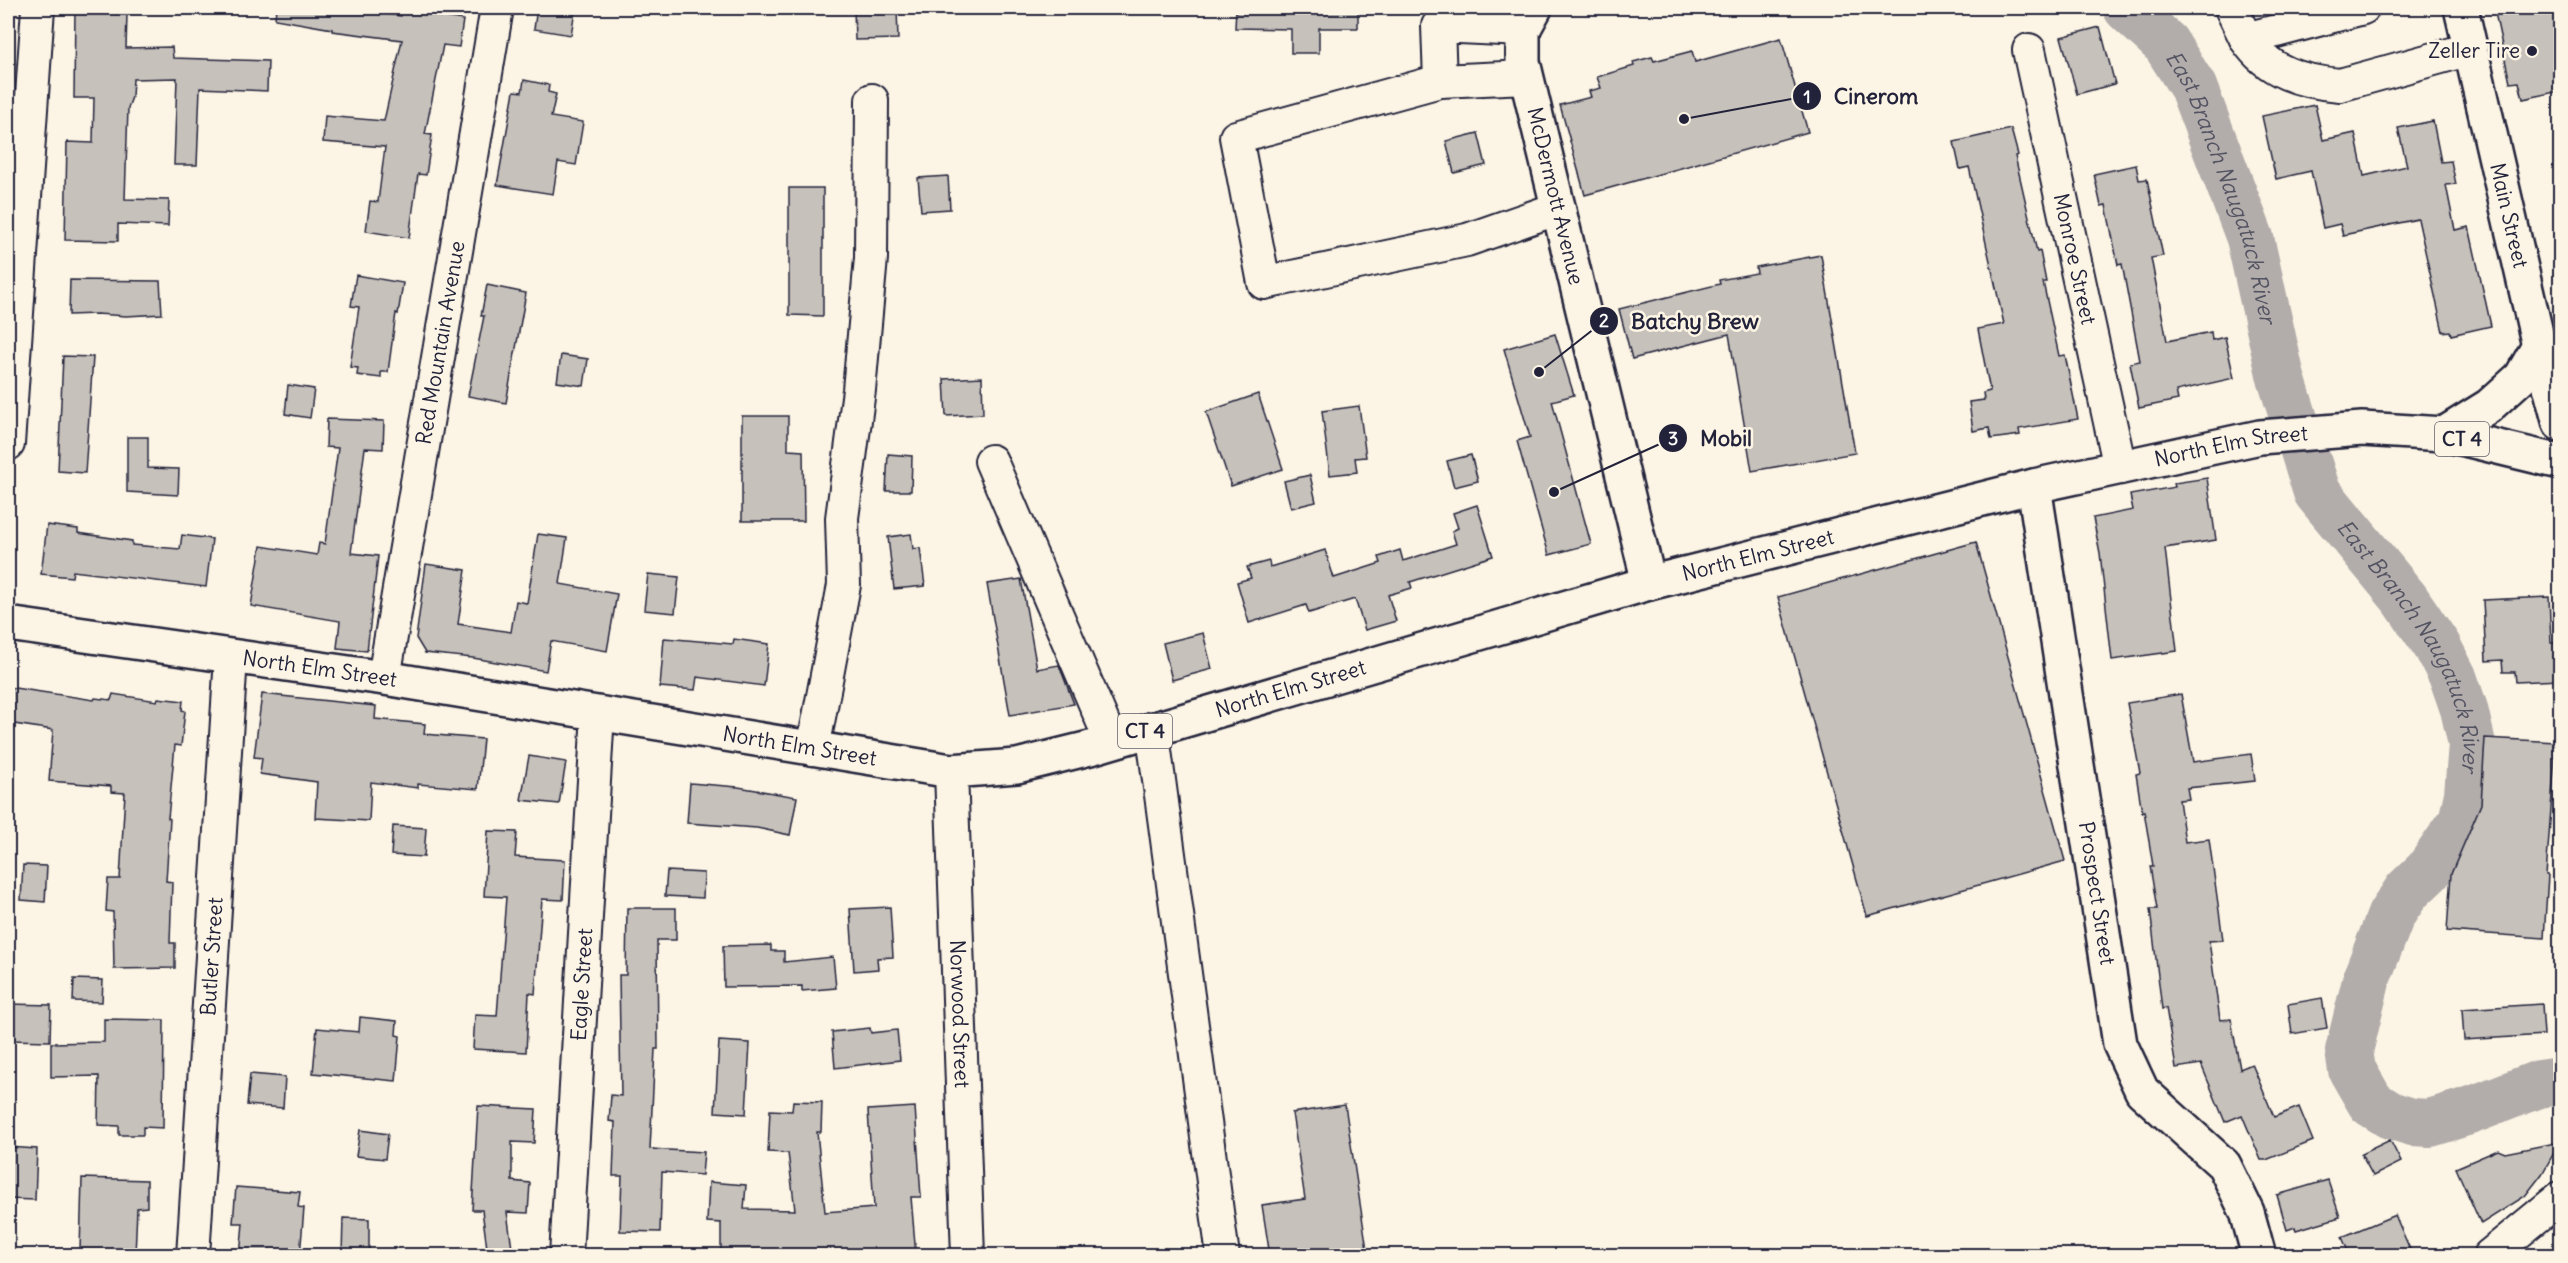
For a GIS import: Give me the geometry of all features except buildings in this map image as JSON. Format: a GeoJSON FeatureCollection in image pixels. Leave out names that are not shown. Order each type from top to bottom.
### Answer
{"type":"FeatureCollection","features":[{"type":"Feature","properties":{"kind":"main road","name":"Main Street"},"geometry":{"type":"LineString","coordinates":[[2461,8],[2560,424]]}},
{"type":"Feature","properties":{"kind":"main road","name":"McDermott Avenue"},"geometry":{"type":"LineString","coordinates":[[1526,16],[1521,45],[1526,77],[1649,583]]}},
{"type":"Feature","properties":{"kind":"main road"},"geometry":{"type":"LineString","coordinates":[[2444,434],[2489,406],[2513,385],[2521,377],[2540,346]]}},
{"type":"Feature","properties":{"kind":"main road","name":"North Elm Street"},"geometry":{"type":"LineString","coordinates":[[8,624],[384,678],[951,771],[1017,766],[1111,741],[1649,583],[2034,486],[2260,437],[2362,429],[2444,434],[2560,462]]}},
{"type":"Feature","properties":{"kind":"main road","name":"Prospect Street"},"geometry":{"type":"LineString","coordinates":[[2034,486],[2120,1044],[2142,1090],[2224,1165],[2247,1212],[2259,1256]]}},
{"type":"Feature","properties":{"kind":"street"},"geometry":{"type":"LineString","coordinates":[[8,444],[38,8]]}},
{"type":"Feature","properties":{"kind":"street","name":"Red Mountain Avenue"},"geometry":{"type":"LineString","coordinates":[[384,678],[497,8]]}},
{"type":"Feature","properties":{"kind":"street"},"geometry":{"type":"LineString","coordinates":[[2231,8],[2246,39],[2262,60],[2279,72],[2318,84],[2340,86],[2470,49]]}},
{"type":"Feature","properties":{"kind":"street"},"geometry":{"type":"LineString","coordinates":[[2246,39],[2364,8]]}},
{"type":"Feature","properties":{"kind":"street"},"geometry":{"type":"LineString","coordinates":[[1440,81],[1438,26],[1526,16]]}},
{"type":"Feature","properties":{"kind":"street","name":"Monroe Street"},"geometry":{"type":"LineString","coordinates":[[2029,50],[2120,468]]}},
{"type":"Feature","properties":{"kind":"street"},"geometry":{"type":"LineString","coordinates":[[1526,77],[1440,81],[1236,137],[1264,283],[1467,240],[1559,208]]}},
{"type":"Feature","properties":{"kind":"street"},"geometry":{"type":"LineString","coordinates":[[813,749],[844,585],[842,518],[859,390],[871,258],[872,100]]}},
{"type":"Feature","properties":{"kind":"street"},"geometry":{"type":"LineString","coordinates":[[991,461],[1111,741]]}},
{"type":"Feature","properties":{"kind":"street","name":"Butler Street"},"geometry":{"type":"LineString","coordinates":[[193,1256],[231,657]]}},
{"type":"Feature","properties":{"kind":"street","name":"Eagle Street"},"geometry":{"type":"LineString","coordinates":[[566,1256],[598,713]]}},
{"type":"Feature","properties":{"kind":"street"},"geometry":{"type":"LineString","coordinates":[[1152,728],[1223,1256]]}},
{"type":"Feature","properties":{"kind":"street","name":"Norwood Street"},"geometry":{"type":"LineString","coordinates":[[951,771],[968,1256]]}},
{"type":"Feature","properties":{"kind":"street"},"geometry":{"type":"LineString","coordinates":[[2489,1256],[2560,1198]]}},
{"type":"Feature","properties":{"kind":"waterway","name":"East Branch Naugatuck River"},"geometry":{"type":"LineString","coordinates":[[2127,8],[2166,44],[2193,87],[2250,238],[2281,378],[2317,492],[2405,599],[2437,646],[2453,677],[2464,709],[2472,744],[2468,794],[2462,822],[2428,871],[2407,891],[2391,915],[2367,977],[2349,1051],[2352,1070],[2371,1103],[2390,1115],[2412,1122],[2430,1123],[2472,1110],[2539,1084],[2560,1081]]}},
{"type":"Feature","properties":{"kind":"place","name":"Zeller Tire"},"geometry":{"type":"Point","coordinates":[2532,51]}},
{"type":"Feature","properties":{"kind":"place","name":"Cinerom"},"geometry":{"type":"Point","coordinates":[1684,119]}},
{"type":"Feature","properties":{"kind":"place","name":"Batchy Brew"},"geometry":{"type":"Point","coordinates":[1539,372]}},
{"type":"Feature","properties":{"kind":"place","name":"Mobil"},"geometry":{"type":"Point","coordinates":[1554,492]}}]}
